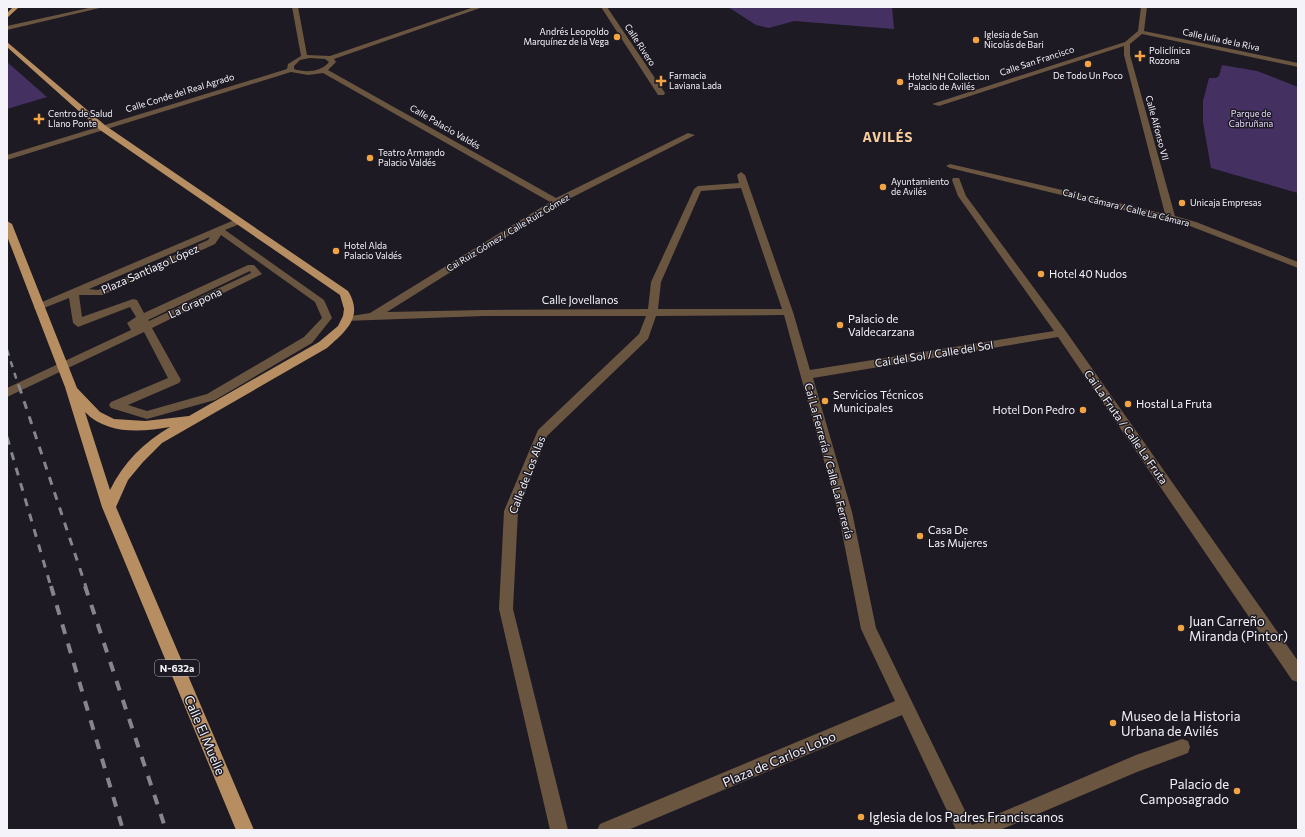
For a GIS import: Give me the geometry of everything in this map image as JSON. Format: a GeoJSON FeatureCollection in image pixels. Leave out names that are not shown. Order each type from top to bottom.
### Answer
{"type":"FeatureCollection","features":[{"type":"Feature","properties":{"kind":"main road"},"geometry":{"type":"LineString","coordinates":[[7,16],[16,7]]}},
{"type":"Feature","properties":{"kind":"main road"},"geometry":{"type":"LineString","coordinates":[[9,47],[103,128],[344,293],[350,308],[349,319],[338,332],[323,345],[251,388],[193,418],[158,440],[139,458],[123,477],[109,507]]}},
{"type":"Feature","properties":{"kind":"main road"},"geometry":{"type":"LineString","coordinates":[[7,224],[71,387],[89,409],[103,420],[124,425],[163,424],[193,418]]}},
{"type":"Feature","properties":{"kind":"main road","name":"Calle El Muelle"},"geometry":{"type":"LineString","coordinates":[[71,387],[109,507],[245,830]]}},
{"type":"Feature","properties":{"kind":"street"},"geometry":{"type":"LineString","coordinates":[[7,28],[101,7]]}},
{"type":"Feature","properties":{"kind":"street"},"geometry":{"type":"LineString","coordinates":[[295,7],[304,57]]}},
{"type":"Feature","properties":{"kind":"street"},"geometry":{"type":"LineString","coordinates":[[330,58],[332,64],[323,70],[307,73],[291,70],[290,65],[304,57],[316,56],[330,58],[480,7]]}},
{"type":"Feature","properties":{"kind":"street","name":"Calle Rivero"},"geometry":{"type":"LineString","coordinates":[[604,7],[661,94]]}},
{"type":"Feature","properties":{"kind":"street"},"geometry":{"type":"LineString","coordinates":[[1141,32],[1144,7]]}},
{"type":"Feature","properties":{"kind":"street","name":"Calle San Francisco"},"geometry":{"type":"LineString","coordinates":[[936,104],[1127,43],[1141,32]]}},
{"type":"Feature","properties":{"kind":"street","name":"Calle Julia de la Riva"},"geometry":{"type":"LineString","coordinates":[[1141,32],[1296,64]]}},
{"type":"Feature","properties":{"kind":"street","name":"Calle Alfonso VII"},"geometry":{"type":"LineString","coordinates":[[1127,43],[1127,55],[1171,218]]}},
{"type":"Feature","properties":{"kind":"street","name":"Calle Conde del Real Agrado"},"geometry":{"type":"LineString","coordinates":[[7,158],[291,70]]}},
{"type":"Feature","properties":{"kind":"street","name":"Calle Palacio Valdés"},"geometry":{"type":"LineString","coordinates":[[323,70],[556,202]]}},
{"type":"Feature","properties":{"kind":"street","name":"Cai Ruiz Gómez / Calle Ruiz Gómez"},"geometry":{"type":"LineString","coordinates":[[349,319],[373,316],[556,202],[691,135]]}},
{"type":"Feature","properties":{"kind":"street","name":"Cai La Cámara / Calle La Cámara"},"geometry":{"type":"LineString","coordinates":[[950,166],[1193,224],[1298,265]]}},
{"type":"Feature","properties":{"kind":"street","name":"Calle de Los Alas"},"geometry":{"type":"LineString","coordinates":[[559,830],[506,609],[511,511],[542,433],[644,336],[652,311],[656,282],[698,189],[742,180]]}},
{"type":"Feature","properties":{"kind":"street","name":"Cai La Ferrería / Calle La Ferrería"},"geometry":{"type":"LineString","coordinates":[[742,180],[788,312],[845,512],[869,629],[965,830]]}},
{"type":"Feature","properties":{"kind":"street","name":"Cai La Fruta / Calle La Fruta"},"geometry":{"type":"LineString","coordinates":[[956,180],[962,196],[1061,333],[1298,674]]}},
{"type":"Feature","properties":{"kind":"street"},"geometry":{"type":"LineString","coordinates":[[219,230],[239,221]]}},
{"type":"Feature","properties":{"kind":"street","name":"Plaza Santiago López"},"geometry":{"type":"LineString","coordinates":[[219,230],[319,300],[327,318],[308,340],[211,397],[147,415],[115,405],[175,380],[133,302],[78,323],[72,292],[99,293],[212,242],[219,230]]}},
{"type":"Feature","properties":{"kind":"street","name":"La Grapona"},"geometry":{"type":"LineString","coordinates":[[7,393],[257,274],[251,267],[133,325]]}},
{"type":"Feature","properties":{"kind":"street"},"geometry":{"type":"LineString","coordinates":[[39,307],[72,292]]}},
{"type":"Feature","properties":{"kind":"street","name":"Calle Jovellanos"},"geometry":{"type":"LineString","coordinates":[[373,316],[652,311],[788,312]]}},
{"type":"Feature","properties":{"kind":"street","name":"Cai del Sol / Calle del Sol"},"geometry":{"type":"LineString","coordinates":[[806,375],[1061,333]]}},
{"type":"Feature","properties":{"kind":"street","name":"Plaza de Carlos Lobo"},"geometry":{"type":"LineString","coordinates":[[606,830],[904,706]]}},
{"type":"Feature","properties":{"kind":"street"},"geometry":{"type":"LineString","coordinates":[[979,830],[1136,764],[1182,747]]}},
{"type":"Feature","properties":{"kind":"green space"},"geometry":{"type":"Polygon","coordinates":[[[728,7],[892,7],[894,29],[794,21],[769,28],[756,25],[728,7]]]}},
{"type":"Feature","properties":{"kind":"green space"},"geometry":{"type":"Polygon","coordinates":[[[7,62],[47,97],[7,109],[7,62]]]}},
{"type":"Feature","properties":{"kind":"green space","name":"Parque de Cabruñana"},"geometry":{"type":"Polygon","coordinates":[[[1222,65],[1257,71],[1298,87],[1298,193],[1211,168],[1203,122],[1203,101],[1209,78],[1216,78],[1219,76],[1222,65]]]}},
{"type":"Feature","properties":{"kind":"railway"},"geometry":{"type":"LineString","coordinates":[[7,350],[19,387]]}},
{"type":"Feature","properties":{"kind":"railway"},"geometry":{"type":"LineString","coordinates":[[19,386],[86,587]]}},
{"type":"Feature","properties":{"kind":"railway"},"geometry":{"type":"LineString","coordinates":[[7,437],[51,587]]}},
{"type":"Feature","properties":{"kind":"railway"},"geometry":{"type":"LineString","coordinates":[[51,586],[123,830]]}},
{"type":"Feature","properties":{"kind":"railway"},"geometry":{"type":"LineString","coordinates":[[85,586],[166,830]]}},
{"type":"Feature","properties":{"kind":"place","name":"Andrés Leopoldo Marquínez de la Vega"},"geometry":{"type":"Point","coordinates":[617,37]}},
{"type":"Feature","properties":{"kind":"place","name":"Iglesia de San Nicolás de Bari"},"geometry":{"type":"Point","coordinates":[976,40]}},
{"type":"Feature","properties":{"kind":"place","name":"Policlínica Rozona"},"geometry":{"type":"Point","coordinates":[1140,56]}},
{"type":"Feature","properties":{"kind":"place","name":"De Todo Un Poco"},"geometry":{"type":"Point","coordinates":[1088,64]}},
{"type":"Feature","properties":{"kind":"place","name":"Farmacia Laviana Lada"},"geometry":{"type":"Point","coordinates":[661,81]}},
{"type":"Feature","properties":{"kind":"place","name":"Hotel NH Collection Palacio de Avilés"},"geometry":{"type":"Point","coordinates":[900,82]}},
{"type":"Feature","properties":{"kind":"place","name":"Centro de Salud Llano Ponte"},"geometry":{"type":"Point","coordinates":[39,119]}},
{"type":"Feature","properties":{"kind":"place","name":"Teatro Armando Palacio Valdés"},"geometry":{"type":"Point","coordinates":[370,158]}},
{"type":"Feature","properties":{"kind":"place","name":"Ayuntamiento de Avilés"},"geometry":{"type":"Point","coordinates":[883,187]}},
{"type":"Feature","properties":{"kind":"place","name":"Unicaja Empresas"},"geometry":{"type":"Point","coordinates":[1182,203]}},
{"type":"Feature","properties":{"kind":"place","name":"Hotel Alda Palacio Valdés"},"geometry":{"type":"Point","coordinates":[336,251]}},
{"type":"Feature","properties":{"kind":"place","name":"Hotel 40 Nudos"},"geometry":{"type":"Point","coordinates":[1041,274]}},
{"type":"Feature","properties":{"kind":"place","name":"Palacio de Valdecarzana"},"geometry":{"type":"Point","coordinates":[840,325]}},
{"type":"Feature","properties":{"kind":"place","name":"Servicios Técnicos Municipales"},"geometry":{"type":"Point","coordinates":[825,401]}},
{"type":"Feature","properties":{"kind":"place","name":"Hostal La Fruta"},"geometry":{"type":"Point","coordinates":[1128,404]}},
{"type":"Feature","properties":{"kind":"place","name":"Hotel Don Pedro"},"geometry":{"type":"Point","coordinates":[1083,410]}},
{"type":"Feature","properties":{"kind":"place","name":"Casa De Las Mujeres"},"geometry":{"type":"Point","coordinates":[920,536]}},
{"type":"Feature","properties":{"kind":"place","name":"Juan Carreño Miranda (Pintor)"},"geometry":{"type":"Point","coordinates":[1181,628]}},
{"type":"Feature","properties":{"kind":"place","name":"Museo de la Historia Urbana de Avilés"},"geometry":{"type":"Point","coordinates":[1113,723]}},
{"type":"Feature","properties":{"kind":"place","name":"Palacio de Camposagrado"},"geometry":{"type":"Point","coordinates":[1237,791]}},
{"type":"Feature","properties":{"kind":"place","name":"Iglesia de los Padres Franciscanos"},"geometry":{"type":"Point","coordinates":[861,817]}},
{"type":"Feature","properties":{"kind":"district","name":"AVILÉS"},"geometry":{"type":"Point","coordinates":[888,137]}}]}
